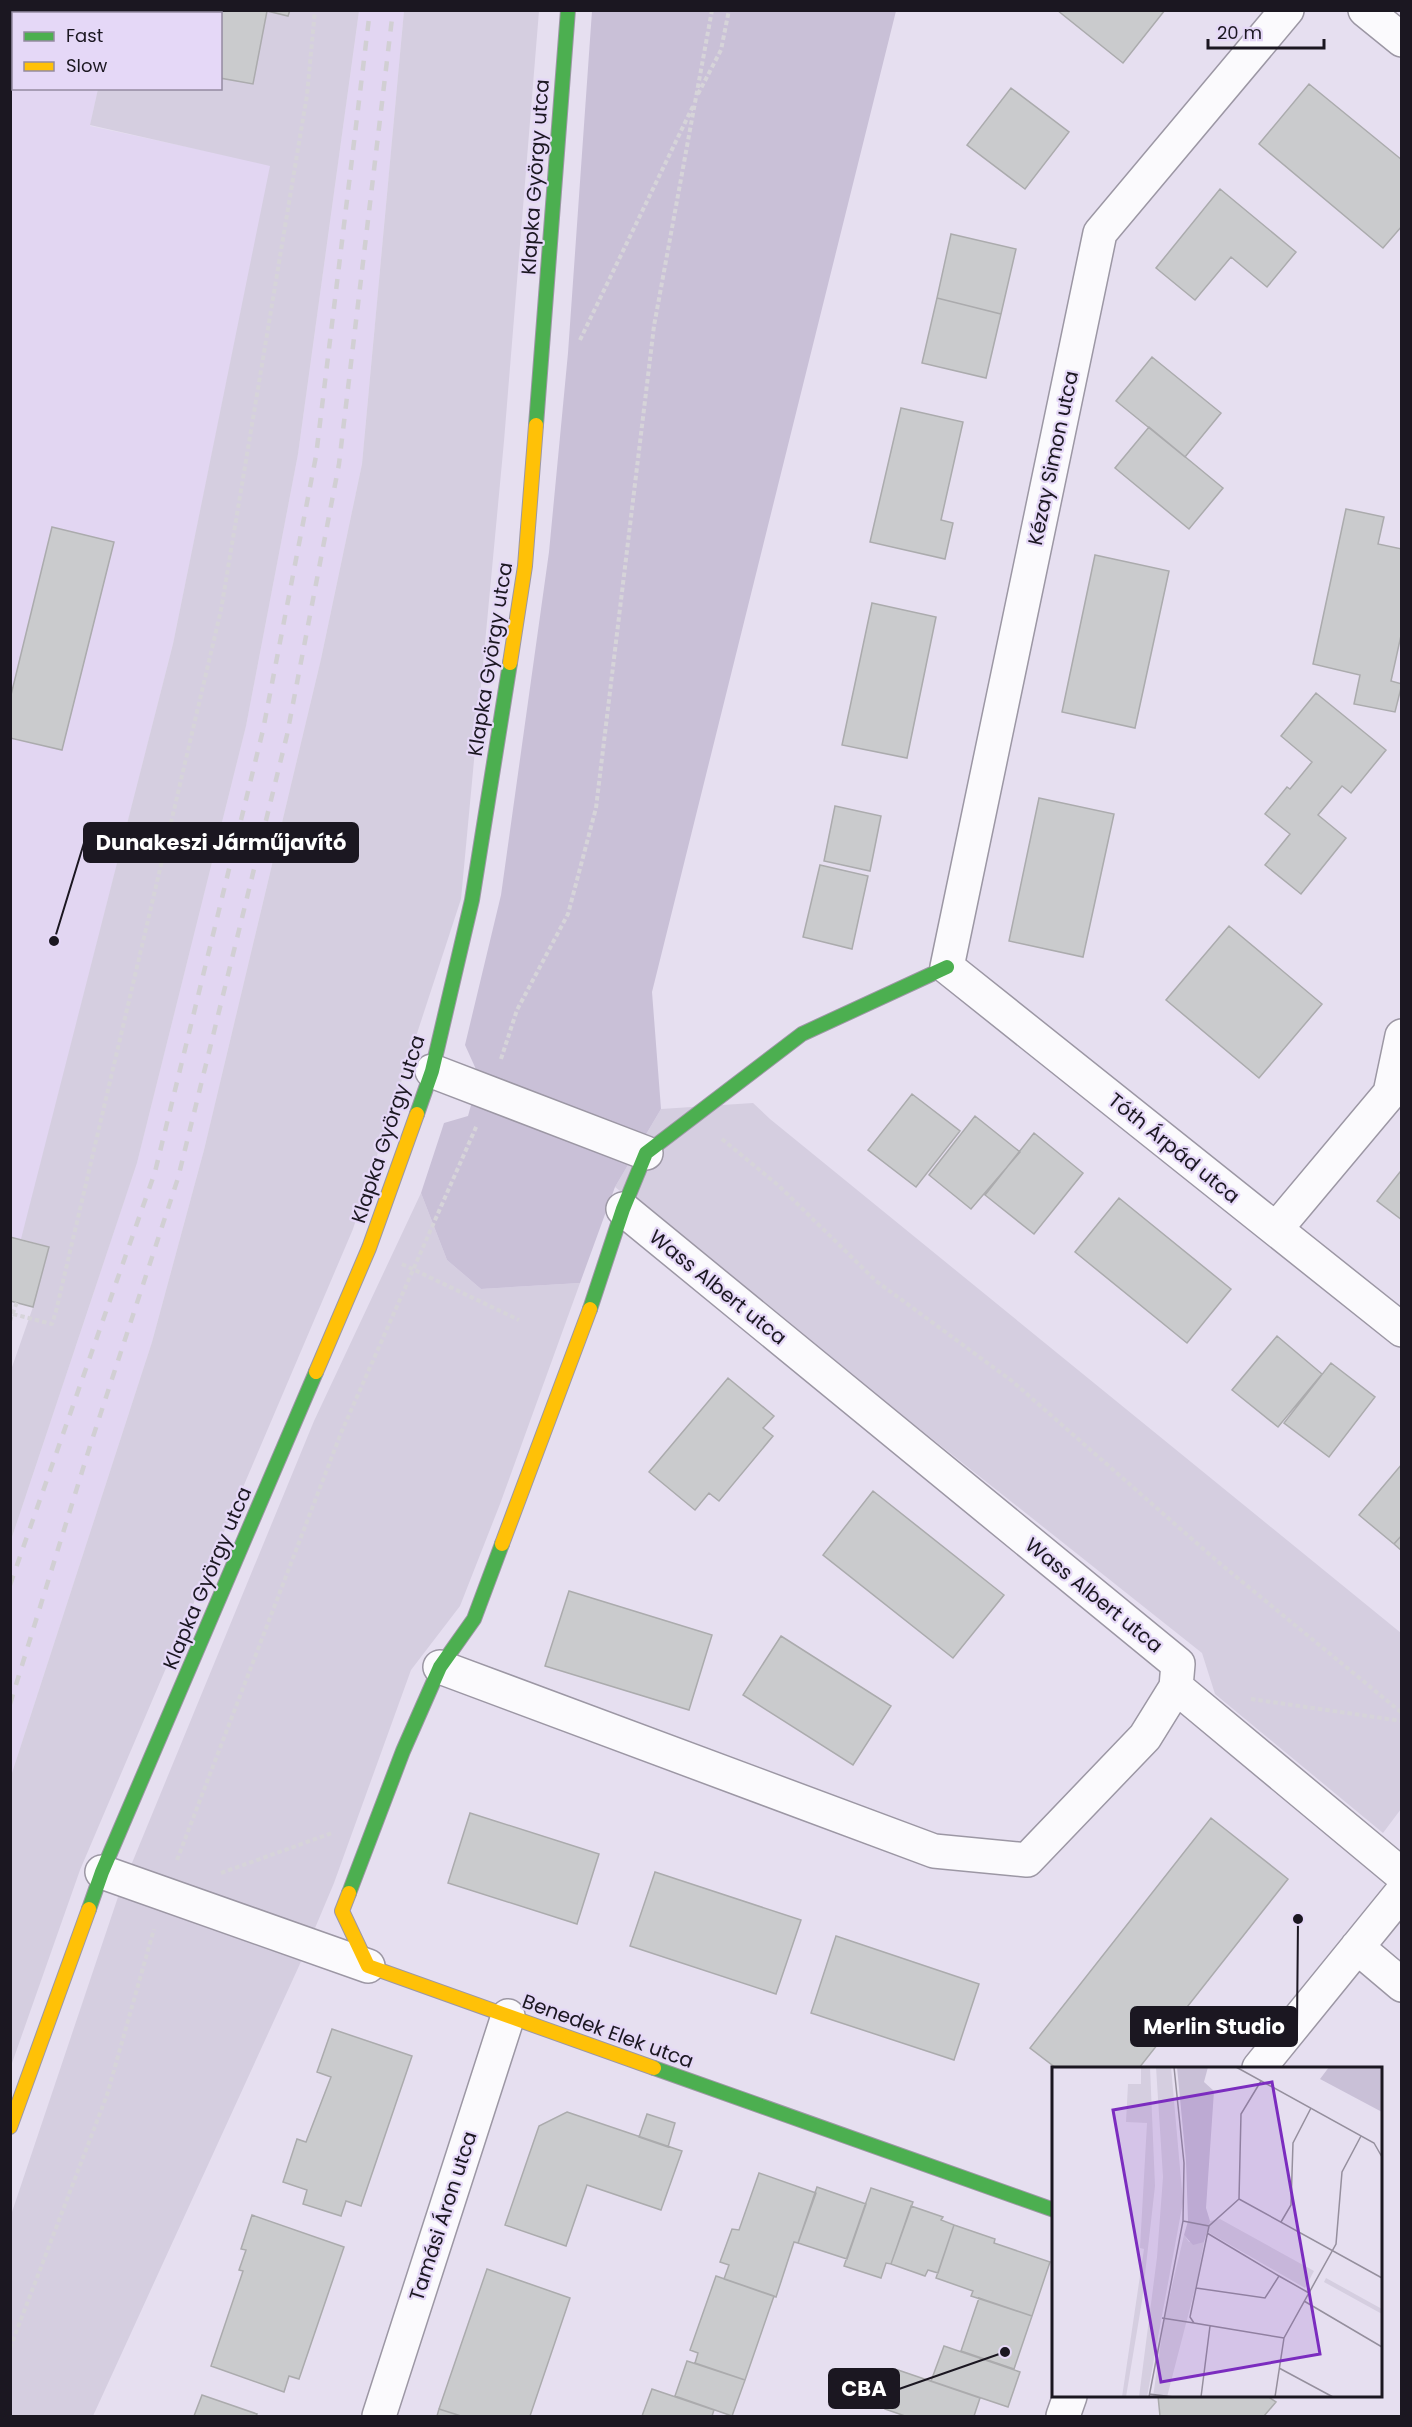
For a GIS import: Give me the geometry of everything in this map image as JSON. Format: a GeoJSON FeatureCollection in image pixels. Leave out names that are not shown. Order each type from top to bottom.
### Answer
{"type":"FeatureCollection","features":[{"type":"Feature","properties":{"kind":"street","name":"Klapka György utca"},"geometry":{"type":"LineString","coordinates":[[10,2127],[102,1872],[369,1248],[432,1071],[472,900],[525,566],[568,10]]}},
{"type":"Feature","properties":{"kind":"street","name":"Kézay Simon utca"},"geometry":{"type":"LineString","coordinates":[[946,967],[1100,233],[1287,10]]}},
{"type":"Feature","properties":{"kind":"street"},"geometry":{"type":"LineString","coordinates":[[1365,10],[1401,40]]}},
{"type":"Feature","properties":{"kind":"street"},"geometry":{"type":"LineString","coordinates":[[368,1966],[342,1911],[403,1751],[440,1667],[474,1619],[581,1336],[623,1209],[646,1153],[802,1034],[946,967]]}},
{"type":"Feature","properties":{"kind":"street","name":"Tóth Árpád utca"},"geometry":{"type":"LineString","coordinates":[[946,967],[1401,1330]]}},
{"type":"Feature","properties":{"kind":"street"},"geometry":{"type":"LineString","coordinates":[[1276,1229],[1390,1092],[1401,1036]]}},
{"type":"Feature","properties":{"kind":"street"},"geometry":{"type":"LineString","coordinates":[[432,1071],[646,1153]]}},
{"type":"Feature","properties":{"kind":"street","name":"Wass Albert utca"},"geometry":{"type":"LineString","coordinates":[[623,1209],[1178,1664],[1176,1687]]}},
{"type":"Feature","properties":{"kind":"street"},"geometry":{"type":"LineString","coordinates":[[440,1667],[934,1851],[1027,1860],[1145,1737],[1176,1687],[1401,1875]]}},
{"type":"Feature","properties":{"kind":"street"},"geometry":{"type":"LineString","coordinates":[[102,1872],[368,1966]]}},
{"type":"Feature","properties":{"kind":"street"},"geometry":{"type":"LineString","coordinates":[[1260,2067],[1401,1892]]}},
{"type":"Feature","properties":{"kind":"street"},"geometry":{"type":"LineString","coordinates":[[1357,1947],[1401,1985]]}},
{"type":"Feature","properties":{"kind":"street","name":"Benedek Elek utca"},"geometry":{"type":"LineString","coordinates":[[368,1966],[1052,2210]]}},
{"type":"Feature","properties":{"kind":"street","name":"Tamási Áron utca"},"geometry":{"type":"LineString","coordinates":[[379,2416],[508,2016]]}},
{"type":"Feature","properties":{"kind":"street"},"geometry":{"type":"LineString","coordinates":[[1063,2416],[1070,2397]]}},
{"type":"Feature","properties":{"kind":"path"},"geometry":{"type":"LineString","coordinates":[[13,1314],[52,1324],[56,1311],[221,610],[307,95],[315,10]]}},
{"type":"Feature","properties":{"kind":"path"},"geometry":{"type":"LineString","coordinates":[[577,344],[584,335],[721,50],[729,10]]}},
{"type":"Feature","properties":{"kind":"path"},"geometry":{"type":"LineString","coordinates":[[694,1116],[779,1186],[876,1281],[1012,1380],[1216,1561],[1401,1713]]}},
{"type":"Feature","properties":{"kind":"path"},"geometry":{"type":"LineString","coordinates":[[369,1248],[519,1320]]}},
{"type":"Feature","properties":{"kind":"path"},"geometry":{"type":"LineString","coordinates":[[10,1321],[16,1302]]}},
{"type":"Feature","properties":{"kind":"path"},"geometry":{"type":"LineString","coordinates":[[1245,1698],[1401,1721]]}},
{"type":"Feature","properties":{"kind":"path"},"geometry":{"type":"LineString","coordinates":[[220,1874],[378,1816]]}},
{"type":"Feature","properties":{"kind":"shaded area"},"geometry":{"type":"Polygon","coordinates":[[[11,11],[116,11],[12,12],[12,90],[98,90],[90,126],[271,165],[173,644],[11,1281],[11,11]]]}},
{"type":"Feature","properties":{"kind":"shaded area"},"geometry":{"type":"Polygon","coordinates":[[[359,11],[404,11],[362,464],[321,659],[204,1150],[152,1342],[11,1776],[11,1540],[137,1163],[246,726],[298,454],[359,11]]]}},
{"type":"Feature","properties":{"kind":"shaded area"},"geometry":{"type":"Polygon","coordinates":[[[359,11],[298,454],[246,726],[137,1163],[11,1540],[11,1370],[33,1307],[49,1247],[21,1239],[173,644],[270,166],[90,125],[98,90],[222,90],[222,12],[116,12],[359,11]]]}},
{"type":"Feature","properties":{"kind":"shaded area"},"geometry":{"type":"Polygon","coordinates":[[[404,11],[539,11],[504,441],[461,899],[353,1229],[80,1870],[11,2066],[11,1776],[152,1342],[204,1150],[321,659],[362,464],[404,11]]]}},
{"type":"Feature","properties":{"kind":"shaded area"},"geometry":{"type":"Polygon","coordinates":[[[592,11],[896,11],[652,992],[661,1109],[615,1187],[580,1283],[481,1289],[447,1260],[421,1193],[444,1123],[468,1116],[479,1076],[465,1045],[501,895],[549,552],[568,353],[592,11]]]}},
{"type":"Feature","properties":{"kind":"shaded area"},"geometry":{"type":"Polygon","coordinates":[[[753,1103],[1401,1633],[1401,1809],[1383,1833],[1215,1694],[1202,1653],[615,1187],[661,1109],[753,1103]]]}},
{"type":"Feature","properties":{"kind":"shaded area"},"geometry":{"type":"Polygon","coordinates":[[[421,1193],[447,1260],[481,1289],[580,1283],[500,1504],[460,1606],[411,1670],[334,1883],[299,1966],[93,2416],[11,2416],[11,2215],[118,1897],[314,1421],[421,1193]]]}},
{"type":"Feature","properties":{"kind":"building"},"geometry":{"type":"Polygon","coordinates":[[[198,10],[290,10],[288,16],[267,11],[253,84],[222,78],[222,12],[198,12],[198,10]]]}},
{"type":"Feature","properties":{"kind":"building"},"geometry":{"type":"Polygon","coordinates":[[[1057,10],[1165,10],[1123,63],[1057,10]]]}},
{"type":"Feature","properties":{"kind":"building"},"geometry":{"type":"Polygon","coordinates":[[[1309,84],[1402,160],[1402,226],[1383,248],[1259,144],[1309,84]]]}},
{"type":"Feature","properties":{"kind":"building"},"geometry":{"type":"Polygon","coordinates":[[[1011,88],[1069,132],[1025,189],[967,145],[1011,88]]]}},
{"type":"Feature","properties":{"kind":"building"},"geometry":{"type":"Polygon","coordinates":[[[1220,189],[1296,252],[1267,287],[1231,257],[1195,300],[1156,268],[1220,189]]]}},
{"type":"Feature","properties":{"kind":"building"},"geometry":{"type":"Polygon","coordinates":[[[951,234],[1016,249],[1001,314],[937,298],[951,234]]]}},
{"type":"Feature","properties":{"kind":"building"},"geometry":{"type":"Polygon","coordinates":[[[937,298],[1001,314],[986,378],[922,363],[937,298]]]}},
{"type":"Feature","properties":{"kind":"building"},"geometry":{"type":"Polygon","coordinates":[[[1152,357],[1221,413],[1185,457],[1116,401],[1152,357]]]}},
{"type":"Feature","properties":{"kind":"building"},"geometry":{"type":"Polygon","coordinates":[[[901,408],[963,422],[941,520],[953,523],[945,559],[870,542],[901,408]]]}},
{"type":"Feature","properties":{"kind":"building"},"geometry":{"type":"Polygon","coordinates":[[[1149,427],[1223,488],[1189,529],[1115,468],[1149,427]]]}},
{"type":"Feature","properties":{"kind":"building"},"geometry":{"type":"Polygon","coordinates":[[[1346,509],[1384,517],[1378,544],[1402,549],[1402,631],[1391,681],[1402,684],[1395,712],[1354,704],[1360,675],[1313,664],[1346,509]]]}},
{"type":"Feature","properties":{"kind":"building"},"geometry":{"type":"Polygon","coordinates":[[[52,527],[114,542],[62,750],[10,738],[10,699],[52,527]]]}},
{"type":"Feature","properties":{"kind":"building"},"geometry":{"type":"Polygon","coordinates":[[[1095,555],[1169,571],[1135,728],[1062,712],[1095,555]]]}},
{"type":"Feature","properties":{"kind":"building"},"geometry":{"type":"Polygon","coordinates":[[[872,603],[936,617],[907,758],[842,745],[872,603]]]}},
{"type":"Feature","properties":{"kind":"building"},"geometry":{"type":"Polygon","coordinates":[[[1316,693],[1386,750],[1351,793],[1342,786],[1318,815],[1346,838],[1301,894],[1265,865],[1290,834],[1265,814],[1312,762],[1281,736],[1316,693]]]}},
{"type":"Feature","properties":{"kind":"building"},"geometry":{"type":"Polygon","coordinates":[[[1039,798],[1114,814],[1083,957],[1009,941],[1039,798]]]}},
{"type":"Feature","properties":{"kind":"building"},"geometry":{"type":"Polygon","coordinates":[[[835,806],[881,816],[870,871],[824,861],[835,806]]]}},
{"type":"Feature","properties":{"kind":"building"},"geometry":{"type":"Polygon","coordinates":[[[820,865],[868,876],[852,949],[803,937],[820,865]]]}},
{"type":"Feature","properties":{"kind":"building"},"geometry":{"type":"Polygon","coordinates":[[[1229,926],[1322,1004],[1259,1078],[1166,1000],[1229,926]]]}},
{"type":"Feature","properties":{"kind":"building"},"geometry":{"type":"Polygon","coordinates":[[[912,1094],[960,1131],[916,1187],[868,1150],[912,1094]]]}},
{"type":"Feature","properties":{"kind":"building"},"geometry":{"type":"Polygon","coordinates":[[[975,1116],[1020,1152],[971,1209],[929,1175],[975,1116]]]}},
{"type":"Feature","properties":{"kind":"building"},"geometry":{"type":"Polygon","coordinates":[[[1034,1133],[1083,1173],[1034,1234],[985,1195],[1034,1133]]]}},
{"type":"Feature","properties":{"kind":"building"},"geometry":{"type":"Polygon","coordinates":[[[1400,1172],[1402,1173],[1402,1220],[1377,1201],[1400,1172]]]}},
{"type":"Feature","properties":{"kind":"building"},"geometry":{"type":"Polygon","coordinates":[[[1119,1198],[1231,1289],[1187,1343],[1075,1252],[1119,1198]]]}},
{"type":"Feature","properties":{"kind":"building"},"geometry":{"type":"Polygon","coordinates":[[[10,1237],[49,1247],[33,1307],[10,1301],[10,1237]]]}},
{"type":"Feature","properties":{"kind":"building"},"geometry":{"type":"Polygon","coordinates":[[[1277,1336],[1322,1374],[1278,1427],[1232,1390],[1277,1336]]]}},
{"type":"Feature","properties":{"kind":"building"},"geometry":{"type":"Polygon","coordinates":[[[1331,1363],[1375,1397],[1329,1457],[1284,1423],[1331,1363]]]}},
{"type":"Feature","properties":{"kind":"building"},"geometry":{"type":"Polygon","coordinates":[[[728,1378],[774,1416],[763,1428],[773,1436],[719,1501],[709,1493],[695,1510],[649,1472],[728,1378]]]}},
{"type":"Feature","properties":{"kind":"building"},"geometry":{"type":"Polygon","coordinates":[[[1402,1464],[1402,1535],[1394,1544],[1359,1515],[1402,1464]]]}},
{"type":"Feature","properties":{"kind":"building"},"geometry":{"type":"Polygon","coordinates":[[[873,1491],[1004,1595],[953,1658],[823,1555],[873,1491]]]}},
{"type":"Feature","properties":{"kind":"building"},"geometry":{"type":"Polygon","coordinates":[[[1402,1535],[1402,1551],[1394,1544],[1402,1535]]]}},
{"type":"Feature","properties":{"kind":"building"},"geometry":{"type":"Polygon","coordinates":[[[569,1591],[712,1635],[689,1710],[545,1666],[569,1591]]]}},
{"type":"Feature","properties":{"kind":"building"},"geometry":{"type":"Polygon","coordinates":[[[781,1636],[891,1706],[853,1765],[743,1695],[781,1636]]]}},
{"type":"Feature","properties":{"kind":"building"},"geometry":{"type":"Polygon","coordinates":[[[470,1813],[599,1854],[577,1924],[448,1883],[470,1813]]]}},
{"type":"Feature","properties":{"kind":"building"},"geometry":{"type":"Polygon","coordinates":[[[1211,1818],[1288,1879],[1140,2067],[1055,2067],[1030,2048],[1211,1818]]]}},
{"type":"Feature","properties":{"kind":"building"},"geometry":{"type":"Polygon","coordinates":[[[655,1872],[801,1920],[776,1994],[630,1946],[655,1872]]]}},
{"type":"Feature","properties":{"kind":"building"},"geometry":{"type":"Polygon","coordinates":[[[836,1936],[979,1984],[954,2060],[811,2013],[836,1936]]]}},
{"type":"Feature","properties":{"kind":"building"},"geometry":{"type":"Polygon","coordinates":[[[332,2029],[412,2056],[361,2206],[346,2201],[341,2216],[303,2204],[307,2190],[283,2182],[297,2139],[306,2142],[331,2077],[317,2072],[332,2029]]]}},
{"type":"Feature","properties":{"kind":"building"},"geometry":{"type":"Polygon","coordinates":[[[567,2112],[682,2151],[661,2210],[587,2185],[566,2246],[505,2225],[539,2126],[567,2112]]]}},
{"type":"Feature","properties":{"kind":"building"},"geometry":{"type":"Polygon","coordinates":[[[647,2114],[675,2123],[668,2147],[639,2137],[647,2114]]]}},
{"type":"Feature","properties":{"kind":"building"},"geometry":{"type":"Polygon","coordinates":[[[759,2173],[816,2193],[798,2243],[794,2242],[776,2297],[724,2279],[729,2265],[720,2262],[732,2229],[739,2230],[759,2173]]]}},
{"type":"Feature","properties":{"kind":"building"},"geometry":{"type":"Polygon","coordinates":[[[817,2187],[866,2204],[847,2259],[798,2243],[817,2187]]]}},
{"type":"Feature","properties":{"kind":"building"},"geometry":{"type":"Polygon","coordinates":[[[871,2188],[913,2202],[891,2264],[886,2263],[881,2278],[844,2266],[871,2188]]]}},
{"type":"Feature","properties":{"kind":"building"},"geometry":{"type":"Polygon","coordinates":[[[911,2206],[943,2217],[941,2220],[954,2225],[938,2273],[928,2270],[925,2276],[891,2264],[911,2206]]]}},
{"type":"Feature","properties":{"kind":"building"},"geometry":{"type":"Polygon","coordinates":[[[252,2215],[344,2247],[299,2379],[289,2376],[284,2392],[211,2366],[243,2271],[239,2270],[246,2250],[241,2249],[252,2215]]]}},
{"type":"Feature","properties":{"kind":"building"},"geometry":{"type":"Polygon","coordinates":[[[954,2225],[995,2239],[994,2243],[1050,2262],[1032,2316],[971,2296],[973,2291],[936,2278],[954,2225]]]}},
{"type":"Feature","properties":{"kind":"building"},"geometry":{"type":"Polygon","coordinates":[[[487,2269],[570,2298],[530,2416],[461,2416],[439,2409],[487,2269]]]}},
{"type":"Feature","properties":{"kind":"building"},"geometry":{"type":"Polygon","coordinates":[[[716,2276],[774,2296],[745,2380],[695,2363],[698,2353],[690,2350],[716,2276]]]}},
{"type":"Feature","properties":{"kind":"building"},"geometry":{"type":"Polygon","coordinates":[[[979,2298],[1032,2316],[1014,2369],[961,2351],[979,2298]]]}},
{"type":"Feature","properties":{"kind":"building"},"geometry":{"type":"Polygon","coordinates":[[[944,2346],[1020,2372],[1008,2407],[931,2381],[944,2346]]]}},
{"type":"Feature","properties":{"kind":"building"},"geometry":{"type":"Polygon","coordinates":[[[687,2361],[745,2380],[732,2416],[675,2396],[687,2361]]]}},
{"type":"Feature","properties":{"kind":"building"},"geometry":{"type":"Polygon","coordinates":[[[898,2370],[980,2398],[974,2416],[905,2416],[885,2409],[898,2370]]]}},
{"type":"Feature","properties":{"kind":"building"},"geometry":{"type":"Polygon","coordinates":[[[652,2389],[714,2410],[712,2416],[642,2416],[652,2389]]]}},
{"type":"Feature","properties":{"kind":"building"},"geometry":{"type":"Polygon","coordinates":[[[202,2395],[257,2414],[256,2416],[194,2416],[202,2395]]]}},
{"type":"Feature","properties":{"kind":"building"},"geometry":{"type":"Polygon","coordinates":[[[1158,2397],[1268,2397],[1276,2402],[1264,2416],[1160,2416],[1158,2397]]]}},
{"type":"Feature","properties":{"kind":"building"},"geometry":{"type":"Polygon","coordinates":[[[439,2409],[461,2416],[437,2416],[439,2409]]]}},
{"type":"Feature","properties":{"kind":"railway"},"geometry":{"type":"LineString","coordinates":[[10,1585],[155,1172],[263,730],[316,456],[370,10]]}},
{"type":"Feature","properties":{"kind":"railway"},"geometry":{"type":"LineString","coordinates":[[10,1704],[90,1446],[178,1178],[287,735],[339,464],[393,10]]}},
{"type":"Feature","properties":{"kind":"traffic: fast"},"geometry":{"type":"LineString","coordinates":[[536,425],[568,10]]}},
{"type":"Feature","properties":{"kind":"traffic: fast"},"geometry":{"type":"LineString","coordinates":[[417,1114],[432,1071],[472,900],[510,663]]}},
{"type":"Feature","properties":{"kind":"traffic: fast"},"geometry":{"type":"LineString","coordinates":[[590,1309],[623,1209],[646,1153],[802,1034],[947,967]]}},
{"type":"Feature","properties":{"kind":"traffic: fast"},"geometry":{"type":"LineString","coordinates":[[89,1909],[102,1872],[316,1372]]}},
{"type":"Feature","properties":{"kind":"traffic: fast"},"geometry":{"type":"LineString","coordinates":[[349,1893],[403,1751],[440,1667],[474,1619],[502,1544]]}},
{"type":"Feature","properties":{"kind":"traffic: fast"},"geometry":{"type":"LineString","coordinates":[[654,2068],[1052,2209]]}},
{"type":"Feature","properties":{"kind":"traffic: slow"},"geometry":{"type":"LineString","coordinates":[[510,663],[525,566],[536,425]]}},
{"type":"Feature","properties":{"kind":"traffic: slow"},"geometry":{"type":"LineString","coordinates":[[316,1372],[369,1248],[417,1114]]}},
{"type":"Feature","properties":{"kind":"traffic: slow"},"geometry":{"type":"LineString","coordinates":[[502,1544],[590,1309]]}},
{"type":"Feature","properties":{"kind":"traffic: slow"},"geometry":{"type":"LineString","coordinates":[[349,1893],[342,1911],[368,1966],[654,2068]]}},
{"type":"Feature","properties":{"kind":"traffic: slow"},"geometry":{"type":"LineString","coordinates":[[10,2127],[89,1909]]}},
{"type":"Feature","properties":{"kind":"place","name":"Dunakeszi Járműjavító"},"geometry":{"type":"Point","coordinates":[54,941]}},
{"type":"Feature","properties":{"kind":"place","name":"Merlin Studio"},"geometry":{"type":"Point","coordinates":[1298,1919]}},
{"type":"Feature","properties":{"kind":"place","name":"CBA"},"geometry":{"type":"Point","coordinates":[1005,2352]}}]}
